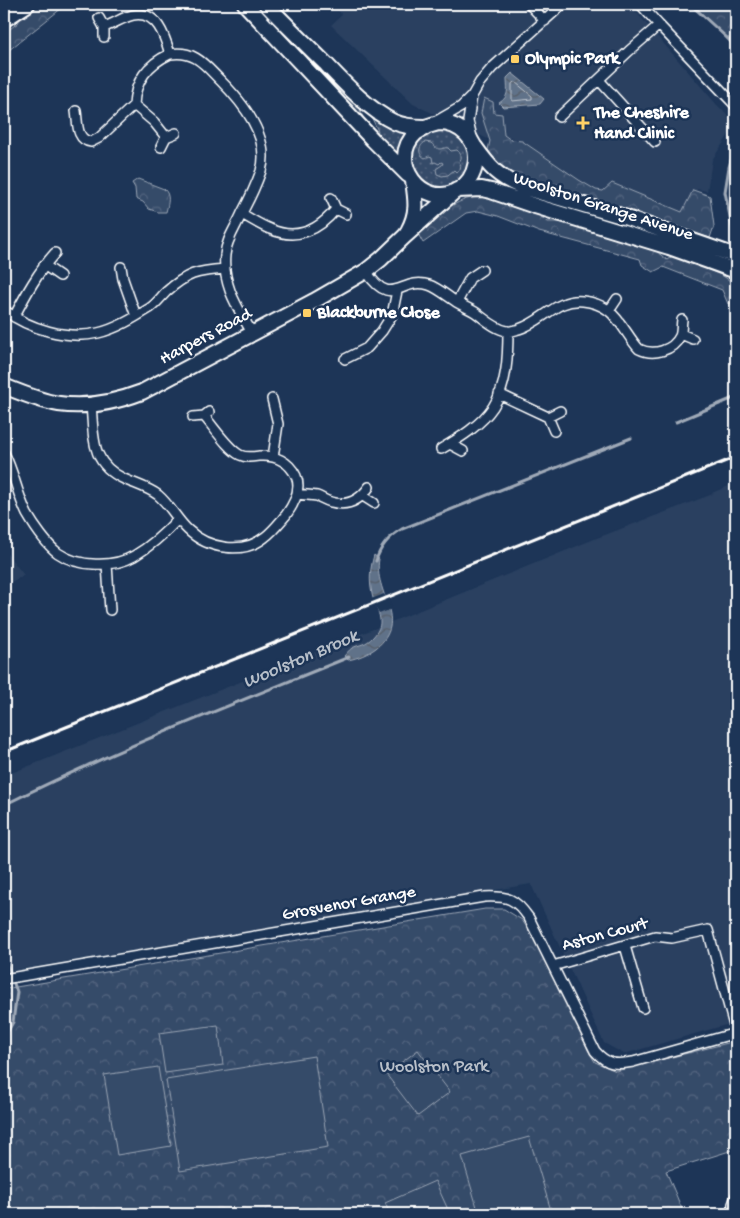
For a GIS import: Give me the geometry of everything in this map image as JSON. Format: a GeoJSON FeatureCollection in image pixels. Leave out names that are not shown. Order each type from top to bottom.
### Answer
{"type":"FeatureCollection","features":[{"type":"Feature","properties":{"kind":"main road"},"geometry":{"type":"LineString","coordinates":[[4,7],[8,4]]}},
{"type":"Feature","properties":{"kind":"main road"},"geometry":{"type":"LineString","coordinates":[[4,19],[27,4]]}},
{"type":"Feature","properties":{"kind":"main road"},"geometry":{"type":"LineString","coordinates":[[244,4],[422,189],[432,193],[444,194],[456,191],[466,184],[474,172],[476,157],[474,146],[468,136],[450,124],[439,123],[427,126],[401,124],[388,118],[344,82],[266,4]]}},
{"type":"Feature","properties":{"kind":"main road"},"geometry":{"type":"LineString","coordinates":[[412,179],[406,166],[405,154],[409,143],[416,133],[427,126]]}},
{"type":"Feature","properties":{"kind":"main road","name":"Woolston Grange Avenue"},"geometry":{"type":"LineString","coordinates":[[474,146],[487,164],[509,182],[627,218],[736,256]]}},
{"type":"Feature","properties":{"kind":"main road","name":"Harpers Road"},"geometry":{"type":"LineString","coordinates":[[405,236],[415,214],[416,200],[412,179]]}},
{"type":"Feature","properties":{"kind":"main road","name":"Woolston Grange Avenue"},"geometry":{"type":"LineString","coordinates":[[456,191],[482,189],[491,191],[669,247],[736,271]]}},
{"type":"Feature","properties":{"kind":"main road","name":"Harpers Road"},"geometry":{"type":"LineString","coordinates":[[4,386],[59,404],[91,404],[118,400],[142,392],[314,301],[366,271],[381,260],[456,191]]}},
{"type":"Feature","properties":{"kind":"street"},"geometry":{"type":"LineString","coordinates":[[142,15],[144,4]]}},
{"type":"Feature","properties":{"kind":"street"},"geometry":{"type":"LineString","coordinates":[[529,4],[545,20]]}},
{"type":"Feature","properties":{"kind":"street"},"geometry":{"type":"LineString","coordinates":[[427,126],[461,107],[472,96],[480,82],[492,68],[563,4]]}},
{"type":"Feature","properties":{"kind":"street"},"geometry":{"type":"LineString","coordinates":[[640,4],[736,106]]}},
{"type":"Feature","properties":{"kind":"street"},"geometry":{"type":"LineString","coordinates":[[98,18],[104,32],[132,15],[142,15],[152,19],[160,26],[170,54]]}},
{"type":"Feature","properties":{"kind":"street"},"geometry":{"type":"LineString","coordinates":[[559,117],[659,25]]}},
{"type":"Feature","properties":{"kind":"street"},"geometry":{"type":"LineString","coordinates":[[76,111],[79,133],[83,140],[91,142],[99,138],[134,105],[135,90],[141,78],[157,61],[175,53],[194,56],[230,90],[256,125],[261,141],[261,170],[228,243],[225,255],[227,285],[230,294],[252,333]]}},
{"type":"Feature","properties":{"kind":"street"},"geometry":{"type":"LineString","coordinates":[[598,80],[655,142]]}},
{"type":"Feature","properties":{"kind":"street"},"geometry":{"type":"LineString","coordinates":[[472,96],[468,121],[474,146]]}},
{"type":"Feature","properties":{"kind":"street"},"geometry":{"type":"LineString","coordinates":[[134,105],[154,122],[166,137]]}},
{"type":"Feature","properties":{"kind":"street"},"geometry":{"type":"LineString","coordinates":[[161,147],[166,137],[176,133]]}},
{"type":"Feature","properties":{"kind":"street"},"geometry":{"type":"LineString","coordinates":[[331,198],[336,209],[346,214]]}},
{"type":"Feature","properties":{"kind":"street"},"geometry":{"type":"LineString","coordinates":[[242,214],[271,230],[285,234],[298,234],[320,226],[336,209]]}},
{"type":"Feature","properties":{"kind":"street"},"geometry":{"type":"LineString","coordinates":[[14,317],[44,265],[56,253]]}},
{"type":"Feature","properties":{"kind":"street"},"geometry":{"type":"LineString","coordinates":[[44,265],[60,276]]}},
{"type":"Feature","properties":{"kind":"street"},"geometry":{"type":"LineString","coordinates":[[122,267],[123,279],[136,316]]}},
{"type":"Feature","properties":{"kind":"street"},"geometry":{"type":"LineString","coordinates":[[4,310],[27,325],[43,330],[59,333],[97,333],[116,327],[151,307],[181,279],[196,272],[225,269]]}},
{"type":"Feature","properties":{"kind":"street"},"geometry":{"type":"LineString","coordinates":[[457,302],[467,275],[482,270]]}},
{"type":"Feature","properties":{"kind":"street"},"geometry":{"type":"LineString","coordinates":[[366,271],[379,287],[384,290],[397,290],[421,283],[431,285],[493,325],[508,331],[532,324],[561,304],[578,300],[587,301],[608,311],[622,326],[635,345],[644,351],[655,353],[667,349],[677,340],[682,320]]}},
{"type":"Feature","properties":{"kind":"street"},"geometry":{"type":"LineString","coordinates":[[345,359],[367,348],[382,331],[392,315],[397,290]]}},
{"type":"Feature","properties":{"kind":"street"},"geometry":{"type":"LineString","coordinates":[[608,311],[617,299]]}},
{"type":"Feature","properties":{"kind":"street"},"geometry":{"type":"LineString","coordinates":[[463,451],[445,447],[476,425],[493,406],[503,382],[508,331]]}},
{"type":"Feature","properties":{"kind":"street"},"geometry":{"type":"LineString","coordinates":[[680,334],[693,339]]}},
{"type":"Feature","properties":{"kind":"street"},"geometry":{"type":"LineString","coordinates":[[499,394],[548,416],[554,431]]}},
{"type":"Feature","properties":{"kind":"street"},"geometry":{"type":"LineString","coordinates":[[272,398],[278,424],[273,456]]}},
{"type":"Feature","properties":{"kind":"street"},"geometry":{"type":"LineString","coordinates":[[91,404],[96,447],[99,458],[105,466],[122,478],[156,494],[167,503],[189,531],[200,539],[221,547],[230,548],[239,548],[257,543],[273,531],[292,507],[298,487],[296,477],[289,466],[273,456],[249,457],[233,450],[206,414],[193,417]]}},
{"type":"Feature","properties":{"kind":"street"},"geometry":{"type":"LineString","coordinates":[[548,416],[560,411]]}},
{"type":"Feature","properties":{"kind":"street"},"geometry":{"type":"LineString","coordinates":[[4,453],[28,515],[48,543],[58,553],[83,564],[120,562],[133,556],[153,543],[178,519]]}},
{"type":"Feature","properties":{"kind":"street"},"geometry":{"type":"LineString","coordinates":[[297,494],[316,496],[339,504],[351,503],[363,496],[369,487]]}},
{"type":"Feature","properties":{"kind":"street"},"geometry":{"type":"LineString","coordinates":[[363,496],[374,504]]}},
{"type":"Feature","properties":{"kind":"street"},"geometry":{"type":"LineString","coordinates":[[107,564],[110,610]]}},
{"type":"Feature","properties":{"kind":"street","name":"Grosvenor Grange"},"geometry":{"type":"LineString","coordinates":[[4,979],[496,896],[511,899],[523,909],[595,1051],[608,1062],[614,1064],[633,1062],[736,1033]]}},
{"type":"Feature","properties":{"kind":"street","name":"Aston Court"},"geometry":{"type":"LineString","coordinates":[[553,966],[655,936],[672,938],[708,930],[736,1033]]}},
{"type":"Feature","properties":{"kind":"street"},"geometry":{"type":"LineString","coordinates":[[625,946],[643,1008]]}},
{"type":"Feature","properties":{"kind":"street"},"geometry":{"type":"LineString","coordinates":[[734,1214],[733,1204],[736,1196]]}},
{"type":"Feature","properties":{"kind":"shaded area","name":"Olympic Park"},"geometry":{"type":"Polygon","coordinates":[[[333,4],[623,4],[637,13],[717,105],[736,124],[712,160],[707,191],[697,189],[684,221],[583,191],[529,155],[511,137],[488,139],[413,104],[331,25],[342,15],[333,4]]]}},
{"type":"Feature","properties":{"kind":"shaded area"},"geometry":{"type":"Polygon","coordinates":[[[736,483],[736,1022],[624,1054],[604,1043],[531,884],[4,972],[4,776],[597,538],[713,494],[736,483]]]}},
{"type":"Feature","properties":{"kind":"shaded area"},"geometry":{"type":"Polygon","coordinates":[[[4,550],[24,575],[4,586],[4,550]]]}},
{"type":"Feature","properties":{"kind":"green space"},"geometry":{"type":"Polygon","coordinates":[[[33,4],[67,4],[4,54],[4,33],[18,23],[23,12],[33,4]]]}},
{"type":"Feature","properties":{"kind":"green space"},"geometry":{"type":"Polygon","coordinates":[[[251,4],[257,4],[319,67],[363,107],[360,111],[368,127],[251,4]]]}},
{"type":"Feature","properties":{"kind":"green space"},"geometry":{"type":"Polygon","coordinates":[[[693,4],[736,4],[736,49],[693,4]]]}},
{"type":"Feature","properties":{"kind":"green space"},"geometry":{"type":"Polygon","coordinates":[[[484,98],[493,102],[494,113],[502,114],[504,135],[511,140],[522,141],[596,190],[603,191],[612,183],[682,212],[693,190],[710,196],[714,226],[710,238],[517,177],[507,172],[497,163],[488,150],[490,141],[481,113],[484,98]]]}},
{"type":"Feature","properties":{"kind":"green space"},"geometry":{"type":"Polygon","coordinates":[[[369,112],[411,131],[401,162],[375,135],[378,131],[369,112]]]}},
{"type":"Feature","properties":{"kind":"green space"},"geometry":{"type":"Polygon","coordinates":[[[441,130],[452,132],[465,143],[470,159],[468,170],[457,183],[441,188],[430,186],[417,175],[412,159],[414,148],[425,135],[441,130]]]}},
{"type":"Feature","properties":{"kind":"green space"},"geometry":{"type":"Polygon","coordinates":[[[425,142],[431,143],[438,149],[448,148],[451,151],[457,150],[461,157],[459,162],[461,165],[457,173],[454,170],[448,175],[442,176],[437,174],[436,169],[443,163],[433,163],[432,157],[425,158],[422,156],[420,148],[425,142]]]}},
{"type":"Feature","properties":{"kind":"green space"},"geometry":{"type":"Polygon","coordinates":[[[138,179],[166,191],[168,200],[166,212],[149,209],[143,202],[136,199],[135,188],[132,183],[138,179]]]}},
{"type":"Feature","properties":{"kind":"green space"},"geometry":{"type":"Polygon","coordinates":[[[476,197],[500,201],[540,216],[548,222],[563,222],[572,226],[576,224],[642,244],[655,250],[667,260],[674,255],[723,276],[736,285],[736,301],[728,304],[722,290],[663,267],[653,272],[642,265],[640,259],[539,232],[498,216],[478,211],[466,213],[423,243],[418,234],[438,216],[459,202],[476,197]]]}},
{"type":"Feature","properties":{"kind":"green space","name":"Woolston Park"},"geometry":{"type":"Polygon","coordinates":[[[485,909],[504,909],[522,920],[572,1011],[595,1062],[616,1071],[736,1041],[736,1149],[666,1171],[684,1214],[4,1214],[4,989],[485,909]]]}},
{"type":"Feature","properties":{"kind":"green space"},"geometry":{"type":"Polygon","coordinates":[[[218,1025],[223,1065],[165,1073],[159,1033],[218,1025]]]}},
{"type":"Feature","properties":{"kind":"green space"},"geometry":{"type":"Polygon","coordinates":[[[418,1050],[450,1092],[418,1116],[386,1074],[418,1050]]]}},
{"type":"Feature","properties":{"kind":"green space"},"geometry":{"type":"Polygon","coordinates":[[[314,1056],[328,1147],[180,1171],[166,1080],[314,1056]]]}},
{"type":"Feature","properties":{"kind":"green space"},"geometry":{"type":"Polygon","coordinates":[[[158,1067],[171,1146],[117,1155],[104,1075],[158,1067]]]}},
{"type":"Feature","properties":{"kind":"green space"},"geometry":{"type":"Polygon","coordinates":[[[529,1137],[552,1214],[479,1214],[462,1156],[529,1137]]]}},
{"type":"Feature","properties":{"kind":"green space"},"geometry":{"type":"Polygon","coordinates":[[[435,1181],[450,1214],[390,1214],[385,1203],[435,1181]]]}},
{"type":"Feature","properties":{"kind":"water"},"geometry":{"type":"Polygon","coordinates":[[[512,73],[544,99],[540,104],[503,107],[499,103],[505,98],[507,78],[512,73]]]}},
{"type":"Feature","properties":{"kind":"water"},"geometry":{"type":"Polygon","coordinates":[[[374,555],[379,559],[379,571],[390,616],[390,627],[386,638],[376,648],[363,656],[348,660],[344,656],[352,648],[370,640],[380,626],[370,584],[374,555]]]}},
{"type":"Feature","properties":{"kind":"pier"},"geometry":{"type":"Polygon","coordinates":[[[384,594],[392,609],[379,614],[371,599],[384,594]]]}},
{"type":"Feature","properties":{"kind":"waterway"},"geometry":{"type":"LineString","coordinates":[[690,4],[736,46]]}},
{"type":"Feature","properties":{"kind":"waterway","name":"Woolston Brook"},"geometry":{"type":"LineString","coordinates":[[736,152],[732,157],[729,167],[725,192],[736,246]]}},
{"type":"Feature","properties":{"kind":"waterway","name":"Woolston Brook"},"geometry":{"type":"LineString","coordinates":[[676,422],[736,397]]}},
{"type":"Feature","properties":{"kind":"waterway","name":"Woolston Brook"},"geometry":{"type":"LineString","coordinates":[[376,561],[386,542],[402,529],[631,438]]}},
{"type":"Feature","properties":{"kind":"waterway","name":"Woolston Brook"},"geometry":{"type":"LineString","coordinates":[[4,805],[132,746],[349,657]]}},
{"type":"Feature","properties":{"kind":"waterway","name":"Woolston Brook"},"geometry":{"type":"LineString","coordinates":[[4,956],[17,992],[13,1022],[4,1038]]}},
{"type":"Feature","properties":{"kind":"railway"},"geometry":{"type":"LineString","coordinates":[[4,752],[736,457]]}},
{"type":"Feature","properties":{"kind":"place","name":"Olympic Park"},"geometry":{"type":"Point","coordinates":[515,59]}},
{"type":"Feature","properties":{"kind":"place","name":"The Cheshire Hand Clinic"},"geometry":{"type":"Point","coordinates":[583,123]}},
{"type":"Feature","properties":{"kind":"place","name":"Blackburne Close"},"geometry":{"type":"Point","coordinates":[307,313]}}]}
